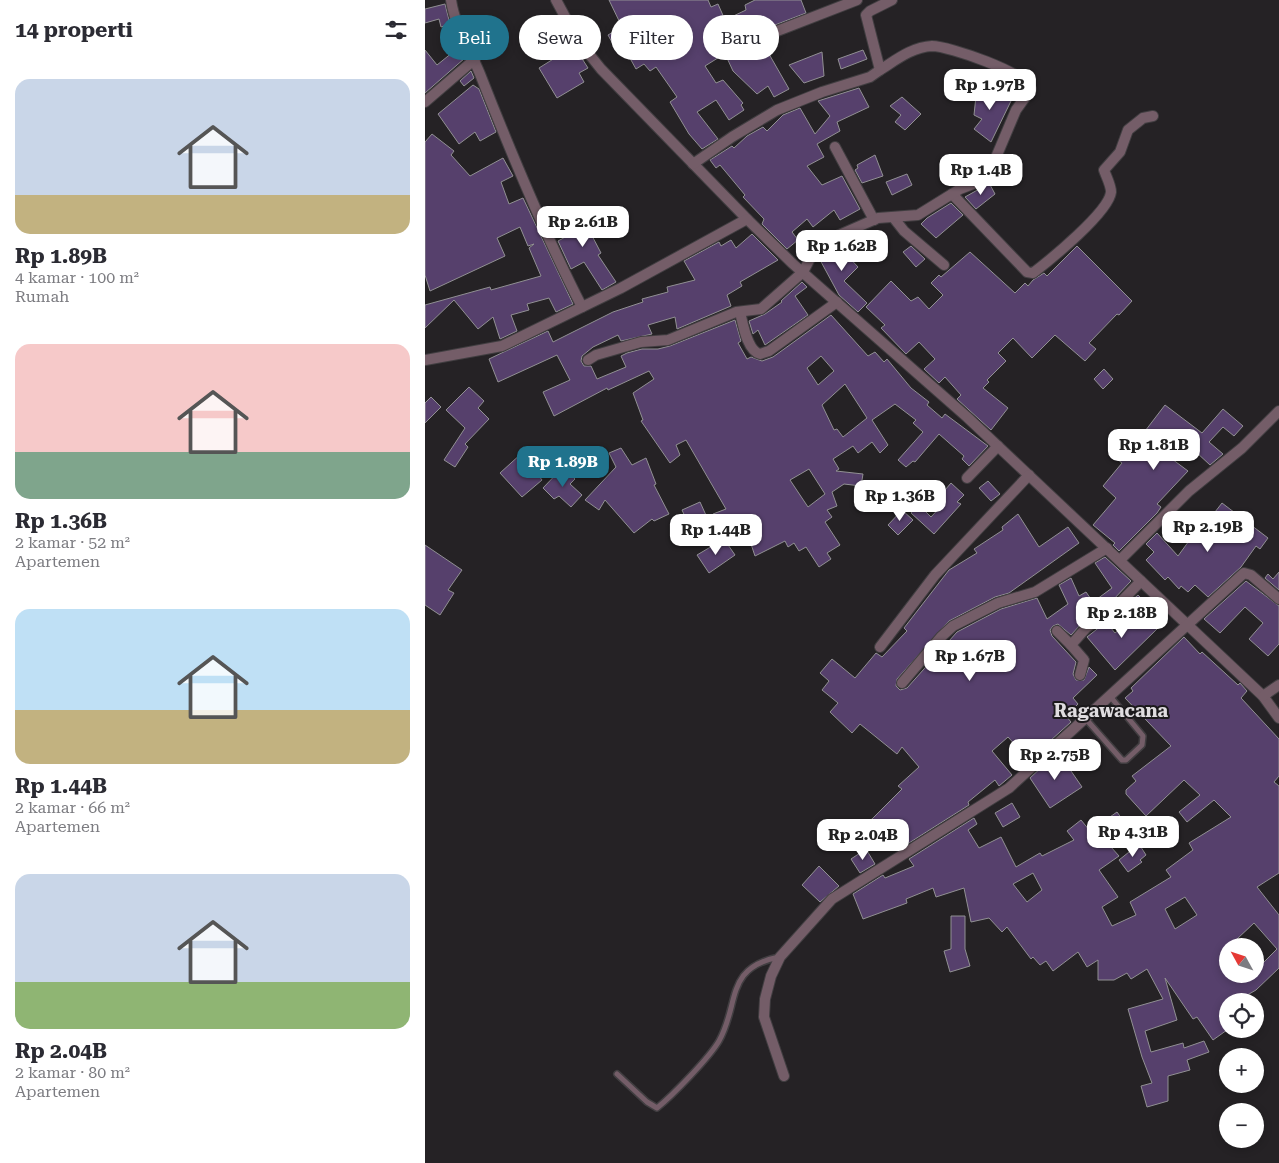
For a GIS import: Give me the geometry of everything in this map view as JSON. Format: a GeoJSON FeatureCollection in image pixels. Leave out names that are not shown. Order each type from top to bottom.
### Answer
{"type":"FeatureCollection","features":[{"type":"Feature","properties":{"kind":"street"},"geometry":{"type":"LineString","coordinates":[[451,0],[455,15]]}},
{"type":"Feature","properties":{"kind":"street"},"geometry":{"type":"LineString","coordinates":[[556,0],[577,39],[601,69],[747,219],[798,268],[998,446],[1120,560],[1263,696],[1279,718]]}},
{"type":"Feature","properties":{"kind":"street"},"geometry":{"type":"LineString","coordinates":[[779,30],[856,0]]}},
{"type":"Feature","properties":{"kind":"street"},"geometry":{"type":"LineString","coordinates":[[880,70],[866,16],[872,4],[892,0]]}},
{"type":"Feature","properties":{"kind":"street"},"geometry":{"type":"LineString","coordinates":[[588,360],[596,355],[641,342],[668,340],[740,312],[761,308],[815,249],[871,213],[893,217],[918,215],[952,194],[978,182],[994,162],[1016,110],[1031,89],[1030,85],[988,61],[932,46],[917,49],[870,77],[822,92],[777,110],[732,136],[693,164]]}},
{"type":"Feature","properties":{"kind":"street"},"geometry":{"type":"LineString","coordinates":[[425,102],[475,60],[513,158],[582,307]]}},
{"type":"Feature","properties":{"kind":"street"},"geometry":{"type":"LineString","coordinates":[[952,194],[1027,272],[1033,273],[1077,237],[1107,200],[1111,189],[1104,170],[1120,152],[1128,130],[1143,118],[1153,116]]}},
{"type":"Feature","properties":{"kind":"street"},"geometry":{"type":"LineString","coordinates":[[835,146],[871,213]]}},
{"type":"Feature","properties":{"kind":"street"},"geometry":{"type":"LineString","coordinates":[[893,217],[904,231],[943,265]]}},
{"type":"Feature","properties":{"kind":"street"},"geometry":{"type":"LineString","coordinates":[[425,360],[502,346],[582,307],[747,219]]}},
{"type":"Feature","properties":{"kind":"street"},"geometry":{"type":"LineString","coordinates":[[740,312],[750,345],[754,352],[760,354],[769,350],[837,302]]}},
{"type":"Feature","properties":{"kind":"street"},"geometry":{"type":"LineString","coordinates":[[1120,560],[1189,490],[1242,448],[1279,411]]}},
{"type":"Feature","properties":{"kind":"street"},"geometry":{"type":"LineString","coordinates":[[967,478],[998,446]]}},
{"type":"Feature","properties":{"kind":"street"},"geometry":{"type":"LineString","coordinates":[[880,647],[935,575],[1029,475]]}},
{"type":"Feature","properties":{"kind":"street"},"geometry":{"type":"LineString","coordinates":[[902,682],[941,636],[953,626],[998,603],[1035,592],[1107,548]]}},
{"type":"Feature","properties":{"kind":"street"},"geometry":{"type":"LineString","coordinates":[[784,1076],[764,1017],[765,999],[771,976],[780,957],[837,894],[1009,788],[1245,572],[1279,599]]}},
{"type":"Feature","properties":{"kind":"street"},"geometry":{"type":"LineString","coordinates":[[1071,645],[1086,628],[1117,606],[1141,581]]}},
{"type":"Feature","properties":{"kind":"street"},"geometry":{"type":"LineString","coordinates":[[1057,631],[1084,660],[1081,675]]}},
{"type":"Feature","properties":{"kind":"street"},"geometry":{"type":"LineString","coordinates":[[1263,696],[1279,685]]}},
{"type":"Feature","properties":{"kind":"lane"},"geometry":{"type":"LineString","coordinates":[[1085,717],[1122,760],[1126,760],[1142,745],[1143,736],[1109,695]]}},
{"type":"Feature","properties":{"kind":"lane"},"geometry":{"type":"LineString","coordinates":[[617,1074],[647,1102],[657,1108],[673,1094],[719,1042],[725,1028],[734,992],[741,978],[764,960],[780,957]]}},
{"type":"Feature","properties":{"kind":"building"},"geometry":{"type":"Polygon","coordinates":[[[609,0],[708,0],[711,7],[718,4],[723,15],[703,15],[703,60],[715,60],[705,66],[716,83],[723,80],[743,103],[741,105],[744,110],[729,120],[716,100],[697,112],[718,139],[702,149],[689,134],[670,102],[677,97],[656,67],[650,71],[644,64],[636,69],[631,60],[693,60],[693,15],[616,15],[609,0]]]}},
{"type":"Feature","properties":{"kind":"building"},"geometry":{"type":"Polygon","coordinates":[[[755,0],[801,0],[806,13],[779,23],[779,15],[736,15],[746,10],[745,5],[755,0]]]}},
{"type":"Feature","properties":{"kind":"building"},"geometry":{"type":"Polygon","coordinates":[[[445,4],[448,15],[440,15],[440,23],[439,19],[425,23],[425,9],[445,4]]]}},
{"type":"Feature","properties":{"kind":"building"},"geometry":{"type":"Polygon","coordinates":[[[425,50],[437,65],[443,60],[463,60],[425,93],[425,50]]]}},
{"type":"Feature","properties":{"kind":"building"},"geometry":{"type":"Polygon","coordinates":[[[863,50],[867,59],[841,69],[838,59],[863,50]]]}},
{"type":"Feature","properties":{"kind":"building"},"geometry":{"type":"Polygon","coordinates":[[[822,52],[824,76],[804,83],[789,65],[822,52]]]}},
{"type":"Feature","properties":{"kind":"building"},"geometry":{"type":"Polygon","coordinates":[[[552,60],[583,60],[588,68],[579,73],[584,82],[557,98],[539,68],[552,60]]]}},
{"type":"Feature","properties":{"kind":"building"},"geometry":{"type":"Polygon","coordinates":[[[728,60],[772,60],[789,89],[774,97],[768,86],[757,94],[733,71],[728,60]]]}},
{"type":"Feature","properties":{"kind":"building"},"geometry":{"type":"Polygon","coordinates":[[[471,71],[474,78],[464,86],[460,81],[471,71]]]}},
{"type":"Feature","properties":{"kind":"building"},"geometry":{"type":"Polygon","coordinates":[[[983,84],[1011,101],[991,142],[974,129],[982,119],[974,115],[976,96],[983,84]]]}},
{"type":"Feature","properties":{"kind":"building"},"geometry":{"type":"Polygon","coordinates":[[[473,85],[479,89],[496,132],[480,141],[475,132],[459,144],[438,114],[473,85]]]}},
{"type":"Feature","properties":{"kind":"building"},"geometry":{"type":"Polygon","coordinates":[[[859,88],[869,107],[837,122],[840,131],[817,144],[824,157],[807,166],[822,185],[842,176],[860,209],[840,220],[834,210],[813,227],[807,219],[792,232],[798,240],[787,249],[762,224],[764,219],[743,197],[745,195],[720,165],[716,168],[710,160],[732,146],[734,148],[747,136],[763,127],[767,131],[783,115],[800,108],[815,134],[830,116],[818,101],[859,88]]]}},
{"type":"Feature","properties":{"kind":"building"},"geometry":{"type":"Polygon","coordinates":[[[902,97],[921,114],[905,130],[895,122],[901,115],[890,106],[902,97]]]}},
{"type":"Feature","properties":{"kind":"building"},"geometry":{"type":"Polygon","coordinates":[[[432,134],[454,151],[451,155],[470,176],[503,158],[513,176],[501,182],[509,204],[523,198],[573,304],[556,312],[549,298],[527,304],[529,310],[511,315],[517,331],[500,339],[493,317],[478,329],[454,300],[425,328],[425,305],[490,287],[491,290],[541,276],[529,248],[534,244],[528,246],[520,227],[497,238],[505,256],[430,291],[425,275],[425,142],[432,134]]]}},
{"type":"Feature","properties":{"kind":"building"},"geometry":{"type":"Polygon","coordinates":[[[875,155],[883,176],[862,183],[855,170],[858,168],[857,165],[875,155]]]}},
{"type":"Feature","properties":{"kind":"building"},"geometry":{"type":"Polygon","coordinates":[[[907,174],[912,185],[892,195],[886,182],[907,174]]]}},
{"type":"Feature","properties":{"kind":"building"},"geometry":{"type":"Polygon","coordinates":[[[988,181],[995,194],[976,209],[965,197],[981,188],[988,181]]]}},
{"type":"Feature","properties":{"kind":"building"},"geometry":{"type":"Polygon","coordinates":[[[951,203],[963,215],[936,238],[921,224],[951,203]]]}},
{"type":"Feature","properties":{"kind":"building"},"geometry":{"type":"Polygon","coordinates":[[[577,207],[601,253],[598,255],[616,282],[602,290],[584,262],[571,269],[558,241],[569,235],[559,216],[577,207]]]}},
{"type":"Feature","properties":{"kind":"building"},"geometry":{"type":"Polygon","coordinates":[[[752,234],[778,260],[740,282],[742,286],[727,295],[731,306],[677,329],[675,317],[648,325],[652,334],[621,341],[618,335],[593,347],[582,356],[581,361],[584,366],[591,366],[597,379],[626,367],[621,356],[627,353],[642,349],[658,349],[670,346],[735,320],[741,341],[738,343],[747,359],[751,357],[762,361],[773,357],[831,315],[868,356],[875,352],[884,362],[887,359],[911,388],[929,402],[927,405],[942,418],[945,414],[988,446],[969,466],[962,459],[964,456],[939,434],[915,462],[913,461],[906,467],[898,460],[923,432],[913,423],[916,420],[895,404],[872,420],[888,445],[880,453],[872,442],[858,453],[853,446],[833,459],[839,469],[836,471],[863,474],[861,486],[844,484],[832,492],[837,506],[827,510],[832,517],[825,522],[840,545],[827,553],[831,559],[819,567],[806,547],[799,551],[794,543],[788,547],[785,541],[755,556],[744,523],[733,527],[722,536],[713,514],[726,509],[686,440],[676,445],[680,455],[670,463],[641,421],[643,420],[633,393],[654,379],[649,371],[608,390],[607,388],[554,416],[543,392],[570,380],[557,355],[498,382],[489,359],[548,331],[553,342],[613,312],[643,302],[642,299],[668,292],[667,287],[695,280],[684,261],[719,242],[721,246],[731,240],[736,248],[752,234]],[[821,356],[807,368],[818,385],[834,371],[821,356]],[[845,384],[822,405],[834,430],[837,429],[843,437],[867,418],[845,384]],[[809,469],[790,480],[808,507],[825,494],[809,469]]]}},
{"type":"Feature","properties":{"kind":"building"},"geometry":{"type":"Polygon","coordinates":[[[849,238],[855,244],[845,253],[858,267],[844,281],[867,303],[858,312],[839,295],[819,258],[832,246],[849,238]]]}},
{"type":"Feature","properties":{"kind":"building"},"geometry":{"type":"Polygon","coordinates":[[[911,246],[925,259],[916,267],[903,252],[911,246]]]}},
{"type":"Feature","properties":{"kind":"building"},"geometry":{"type":"Polygon","coordinates":[[[1077,246],[1132,301],[1089,343],[1096,349],[1085,361],[1055,335],[1032,358],[1013,338],[998,353],[1006,361],[987,380],[989,382],[983,388],[1008,408],[991,430],[957,399],[961,395],[945,377],[939,383],[924,369],[935,359],[919,342],[906,354],[881,328],[885,325],[866,307],[891,281],[911,301],[918,297],[929,309],[943,295],[931,283],[939,275],[941,277],[970,252],[1015,293],[1025,283],[1028,286],[1033,280],[1044,273],[1047,276],[1077,246]]]}},
{"type":"Feature","properties":{"kind":"building"},"geometry":{"type":"Polygon","coordinates":[[[802,282],[807,287],[795,296],[808,315],[765,345],[758,330],[753,334],[749,321],[765,314],[782,302],[802,282]]]}},
{"type":"Feature","properties":{"kind":"building"},"geometry":{"type":"Polygon","coordinates":[[[1104,369],[1113,379],[1103,389],[1094,379],[1104,369]]]}},
{"type":"Feature","properties":{"kind":"building"},"geometry":{"type":"Polygon","coordinates":[[[469,387],[484,401],[478,408],[489,419],[465,444],[468,447],[455,467],[444,460],[465,428],[446,410],[469,387]]]}},
{"type":"Feature","properties":{"kind":"building"},"geometry":{"type":"Polygon","coordinates":[[[431,397],[441,407],[425,423],[425,403],[431,397]]]}},
{"type":"Feature","properties":{"kind":"building"},"geometry":{"type":"Polygon","coordinates":[[[1165,405],[1202,433],[1223,409],[1243,426],[1234,436],[1223,427],[1209,442],[1223,454],[1210,465],[1181,438],[1168,456],[1188,471],[1157,504],[1161,507],[1157,513],[1119,551],[1113,545],[1115,543],[1093,525],[1116,498],[1103,486],[1122,463],[1117,459],[1125,449],[1123,446],[1136,430],[1142,435],[1165,405]]]}},
{"type":"Feature","properties":{"kind":"building"},"geometry":{"type":"Polygon","coordinates":[[[621,448],[632,465],[646,458],[656,484],[654,485],[669,514],[654,521],[652,519],[634,533],[605,500],[599,510],[585,500],[616,467],[609,453],[621,448]]]}},
{"type":"Feature","properties":{"kind":"building"},"geometry":{"type":"Polygon","coordinates":[[[522,453],[542,480],[522,497],[500,473],[522,453]]]}},
{"type":"Feature","properties":{"kind":"building"},"geometry":{"type":"Polygon","coordinates":[[[563,467],[575,479],[570,484],[582,495],[571,507],[559,496],[554,499],[543,488],[563,467]]]}},
{"type":"Feature","properties":{"kind":"building"},"geometry":{"type":"Polygon","coordinates":[[[988,481],[1000,494],[991,501],[979,488],[988,481]]]}},
{"type":"Feature","properties":{"kind":"building"},"geometry":{"type":"Polygon","coordinates":[[[951,483],[964,495],[957,502],[961,504],[934,534],[911,513],[919,505],[931,517],[945,502],[939,497],[951,483]]]}},
{"type":"Feature","properties":{"kind":"building"},"geometry":{"type":"Polygon","coordinates":[[[700,502],[710,524],[692,532],[682,510],[700,502]]]}},
{"type":"Feature","properties":{"kind":"building"},"geometry":{"type":"Polygon","coordinates":[[[1222,503],[1268,538],[1260,549],[1256,546],[1241,567],[1208,597],[1195,585],[1188,592],[1181,586],[1179,589],[1168,577],[1165,580],[1146,560],[1154,552],[1146,544],[1157,533],[1178,556],[1205,519],[1208,521],[1222,503]]]}},
{"type":"Feature","properties":{"kind":"building"},"geometry":{"type":"Polygon","coordinates":[[[902,510],[913,520],[898,535],[888,525],[902,510]]]}},
{"type":"Feature","properties":{"kind":"building"},"geometry":{"type":"Polygon","coordinates":[[[1018,514],[1039,547],[1068,527],[1079,543],[1009,593],[995,597],[949,621],[897,679],[896,686],[900,690],[907,688],[957,632],[1001,609],[1037,598],[1047,619],[1068,604],[1059,585],[1071,578],[1079,596],[1086,592],[1093,602],[1112,588],[1095,563],[1105,557],[1131,581],[1112,601],[1082,623],[1071,635],[1058,624],[1050,630],[1052,636],[1076,662],[1073,674],[1076,680],[1084,680],[1089,667],[1097,675],[1073,698],[1078,704],[1066,716],[1071,722],[1029,760],[1008,737],[992,751],[1012,775],[999,786],[995,780],[968,802],[969,805],[901,848],[887,830],[859,850],[848,835],[872,819],[902,789],[898,786],[919,767],[902,747],[897,754],[860,724],[852,733],[830,712],[838,703],[822,690],[829,681],[820,673],[832,659],[855,678],[876,653],[882,657],[907,631],[904,628],[949,570],[977,553],[974,549],[1003,530],[1002,527],[1018,514]]]}},
{"type":"Feature","properties":{"kind":"building"},"geometry":{"type":"Polygon","coordinates":[[[724,539],[735,555],[709,573],[697,555],[724,539]]]}},
{"type":"Feature","properties":{"kind":"building"},"geometry":{"type":"Polygon","coordinates":[[[425,545],[462,570],[448,590],[454,593],[440,615],[425,605],[425,545]]]}},
{"type":"Feature","properties":{"kind":"building"},"geometry":{"type":"Polygon","coordinates":[[[1279,572],[1279,590],[1265,578],[1268,574],[1273,579],[1279,572]]]}},
{"type":"Feature","properties":{"kind":"building"},"geometry":{"type":"Polygon","coordinates":[[[1246,581],[1279,606],[1279,644],[1268,656],[1249,639],[1263,623],[1245,607],[1220,633],[1204,619],[1246,581]]]}},
{"type":"Feature","properties":{"kind":"building"},"geometry":{"type":"Polygon","coordinates":[[[1138,595],[1144,601],[1136,609],[1129,603],[1138,595]]]}},
{"type":"Feature","properties":{"kind":"building"},"geometry":{"type":"Polygon","coordinates":[[[1140,611],[1157,629],[1115,670],[1087,637],[1106,622],[1115,633],[1140,611]]]}},
{"type":"Feature","properties":{"kind":"building"},"geometry":{"type":"Polygon","coordinates":[[[1184,637],[1200,654],[1202,652],[1238,685],[1240,683],[1247,691],[1241,698],[1279,739],[1279,776],[1274,782],[1279,786],[1279,873],[1257,887],[1279,915],[1279,968],[1264,982],[1264,962],[1277,949],[1254,923],[1238,938],[1219,938],[1219,983],[1263,983],[1251,993],[1219,993],[1219,1036],[1213,1040],[1197,1017],[1193,1019],[1165,978],[1177,1020],[1145,1031],[1151,1052],[1183,1043],[1184,1048],[1204,1041],[1209,1052],[1187,1060],[1190,1070],[1168,1076],[1168,1101],[1147,1107],[1141,1086],[1152,1083],[1128,1009],[1163,999],[1147,969],[1131,979],[1127,973],[1114,980],[1098,980],[1098,960],[1087,967],[1078,952],[1053,971],[1046,961],[1040,965],[1033,957],[1031,959],[1007,927],[1002,932],[989,918],[971,922],[964,888],[936,897],[933,888],[906,899],[907,903],[863,919],[853,894],[883,875],[885,878],[914,866],[909,859],[974,818],[977,824],[968,830],[979,848],[1001,837],[1016,867],[1040,853],[1042,856],[1074,840],[1067,831],[1081,820],[1090,831],[1117,812],[1130,830],[1111,847],[1119,856],[1099,870],[1118,897],[1102,907],[1112,926],[1136,915],[1130,902],[1171,877],[1166,870],[1193,850],[1189,843],[1231,817],[1214,800],[1187,822],[1179,812],[1200,795],[1184,780],[1146,816],[1126,794],[1126,790],[1136,781],[1132,776],[1171,746],[1125,698],[1133,691],[1131,688],[1184,637]],[[1033,873],[1013,884],[1027,902],[1042,890],[1033,873]],[[1185,897],[1165,909],[1175,929],[1197,915],[1185,897]]]}},
{"type":"Feature","properties":{"kind":"building"},"geometry":{"type":"Polygon","coordinates":[[[1058,752],[1082,787],[1050,808],[1030,778],[1058,752]]]}},
{"type":"Feature","properties":{"kind":"building"},"geometry":{"type":"Polygon","coordinates":[[[1012,803],[1020,817],[1003,827],[995,813],[1012,803]]]}},
{"type":"Feature","properties":{"kind":"building"},"geometry":{"type":"Polygon","coordinates":[[[1139,844],[1146,855],[1140,860],[1142,862],[1128,872],[1119,860],[1139,844]]]}},
{"type":"Feature","properties":{"kind":"building"},"geometry":{"type":"Polygon","coordinates":[[[866,849],[875,864],[860,873],[851,859],[866,849]]]}},
{"type":"Feature","properties":{"kind":"building"},"geometry":{"type":"Polygon","coordinates":[[[819,866],[839,886],[820,902],[802,885],[819,866]]]}},
{"type":"Feature","properties":{"kind":"building"},"geometry":{"type":"Polygon","coordinates":[[[951,916],[965,916],[965,949],[970,966],[950,972],[944,951],[951,949],[951,916]]]}},
{"type":"Feature","properties":{"kind":"district","name":"Ragawacana"},"geometry":{"type":"Point","coordinates":[1111,711]}}]}
